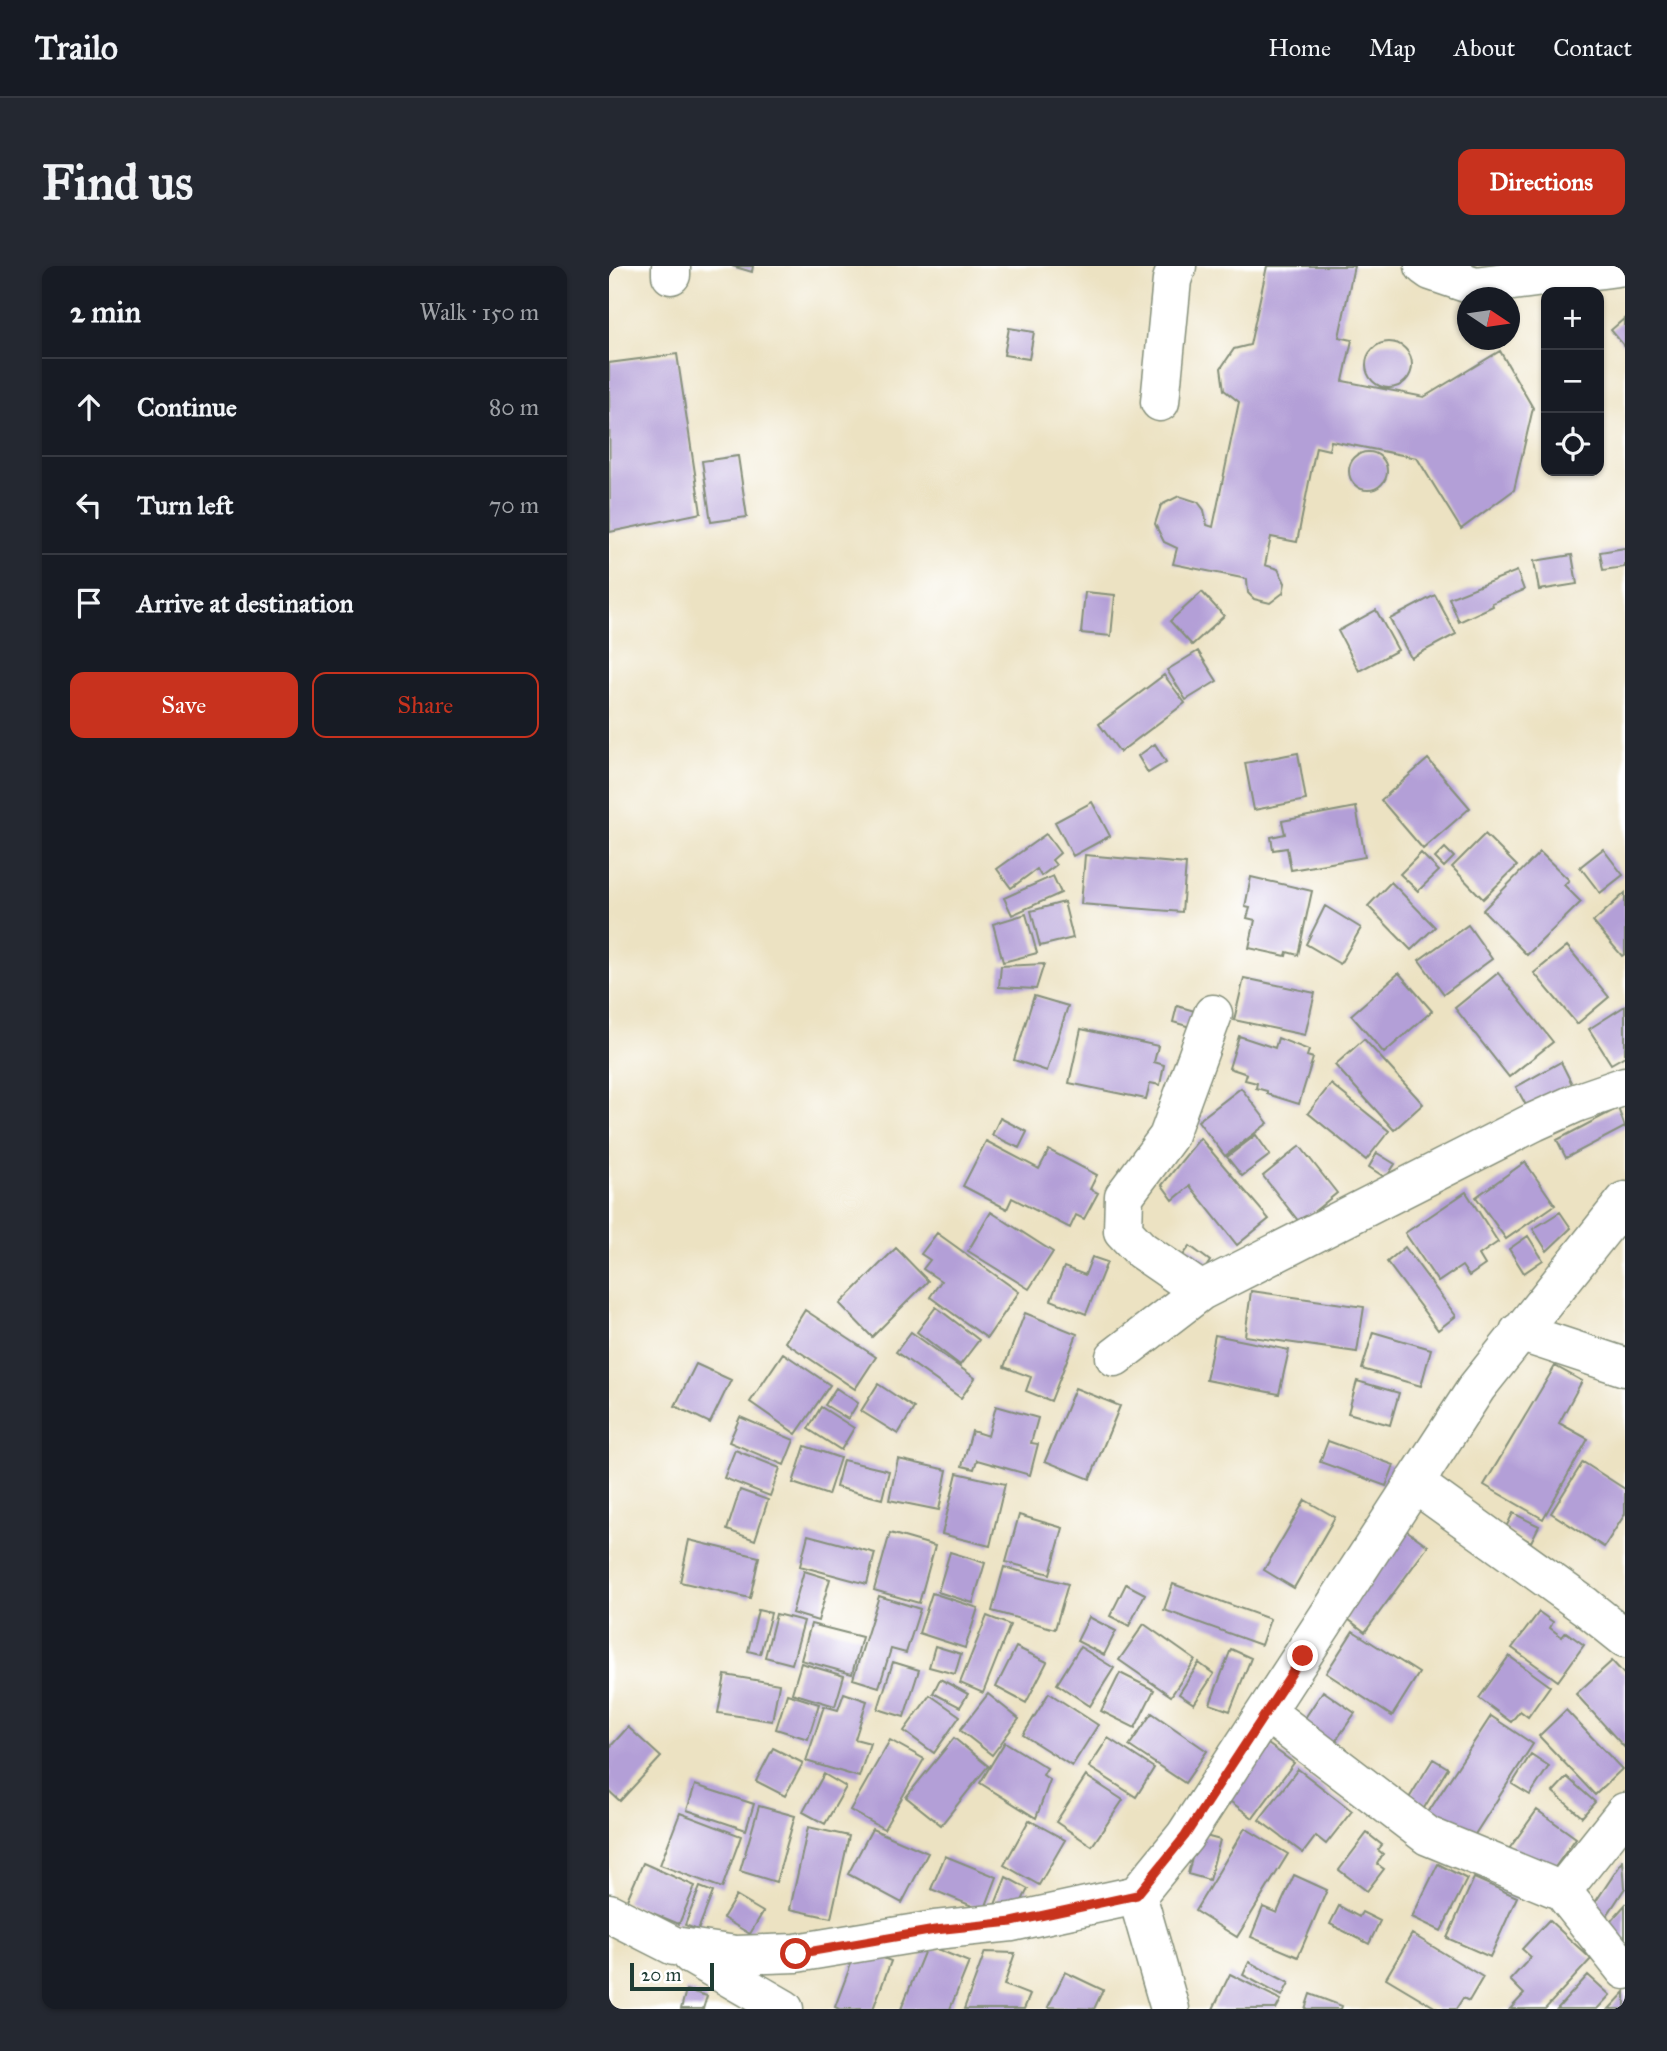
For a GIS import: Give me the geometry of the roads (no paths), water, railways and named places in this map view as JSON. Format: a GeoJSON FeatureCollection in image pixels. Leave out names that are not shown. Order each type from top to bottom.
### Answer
{"type":"FeatureCollection","features":[{"type":"Feature","properties":{"kind":"street"},"geometry":{"type":"LineString","coordinates":[[1160,402],[1172,281],[1177,266]]}},
{"type":"Feature","properties":{"kind":"street"},"geometry":{"type":"LineString","coordinates":[[1424,266],[1475,286],[1625,266]]}},
{"type":"Feature","properties":{"kind":"street"},"geometry":{"type":"LineString","coordinates":[[1201,1291],[1141,1251],[1123,1231],[1124,1196],[1168,1137],[1213,1014]]}},
{"type":"Feature","properties":{"kind":"street"},"geometry":{"type":"LineString","coordinates":[[1115,1357],[1201,1291],[1534,1122],[1576,1103],[1625,1086]]}},
{"type":"Feature","properties":{"kind":"street"},"geometry":{"type":"LineString","coordinates":[[674,1946],[736,1955],[796,1954],[935,1930],[1012,1922],[1137,1895],[1185,1836],[1477,1387],[1625,1201]]}},
{"type":"Feature","properties":{"kind":"street"},"geometry":{"type":"LineString","coordinates":[[1519,1332],[1625,1367]]}},
{"type":"Feature","properties":{"kind":"street"},"geometry":{"type":"LineString","coordinates":[[1414,1483],[1625,1638]]}},
{"type":"Feature","properties":{"kind":"street"},"geometry":{"type":"LineString","coordinates":[[1266,1712],[1428,1836],[1562,1891],[1625,1970]]}},
{"type":"Feature","properties":{"kind":"street"},"geometry":{"type":"LineString","coordinates":[[1562,1891],[1625,1812]]}},
{"type":"Feature","properties":{"kind":"street"},"geometry":{"type":"LineString","coordinates":[[1137,1895],[1170,2009]]}},
{"type":"Feature","properties":{"kind":"street"},"geometry":{"type":"LineString","coordinates":[[609,1913],[674,1946],[784,2009]]}}]}
